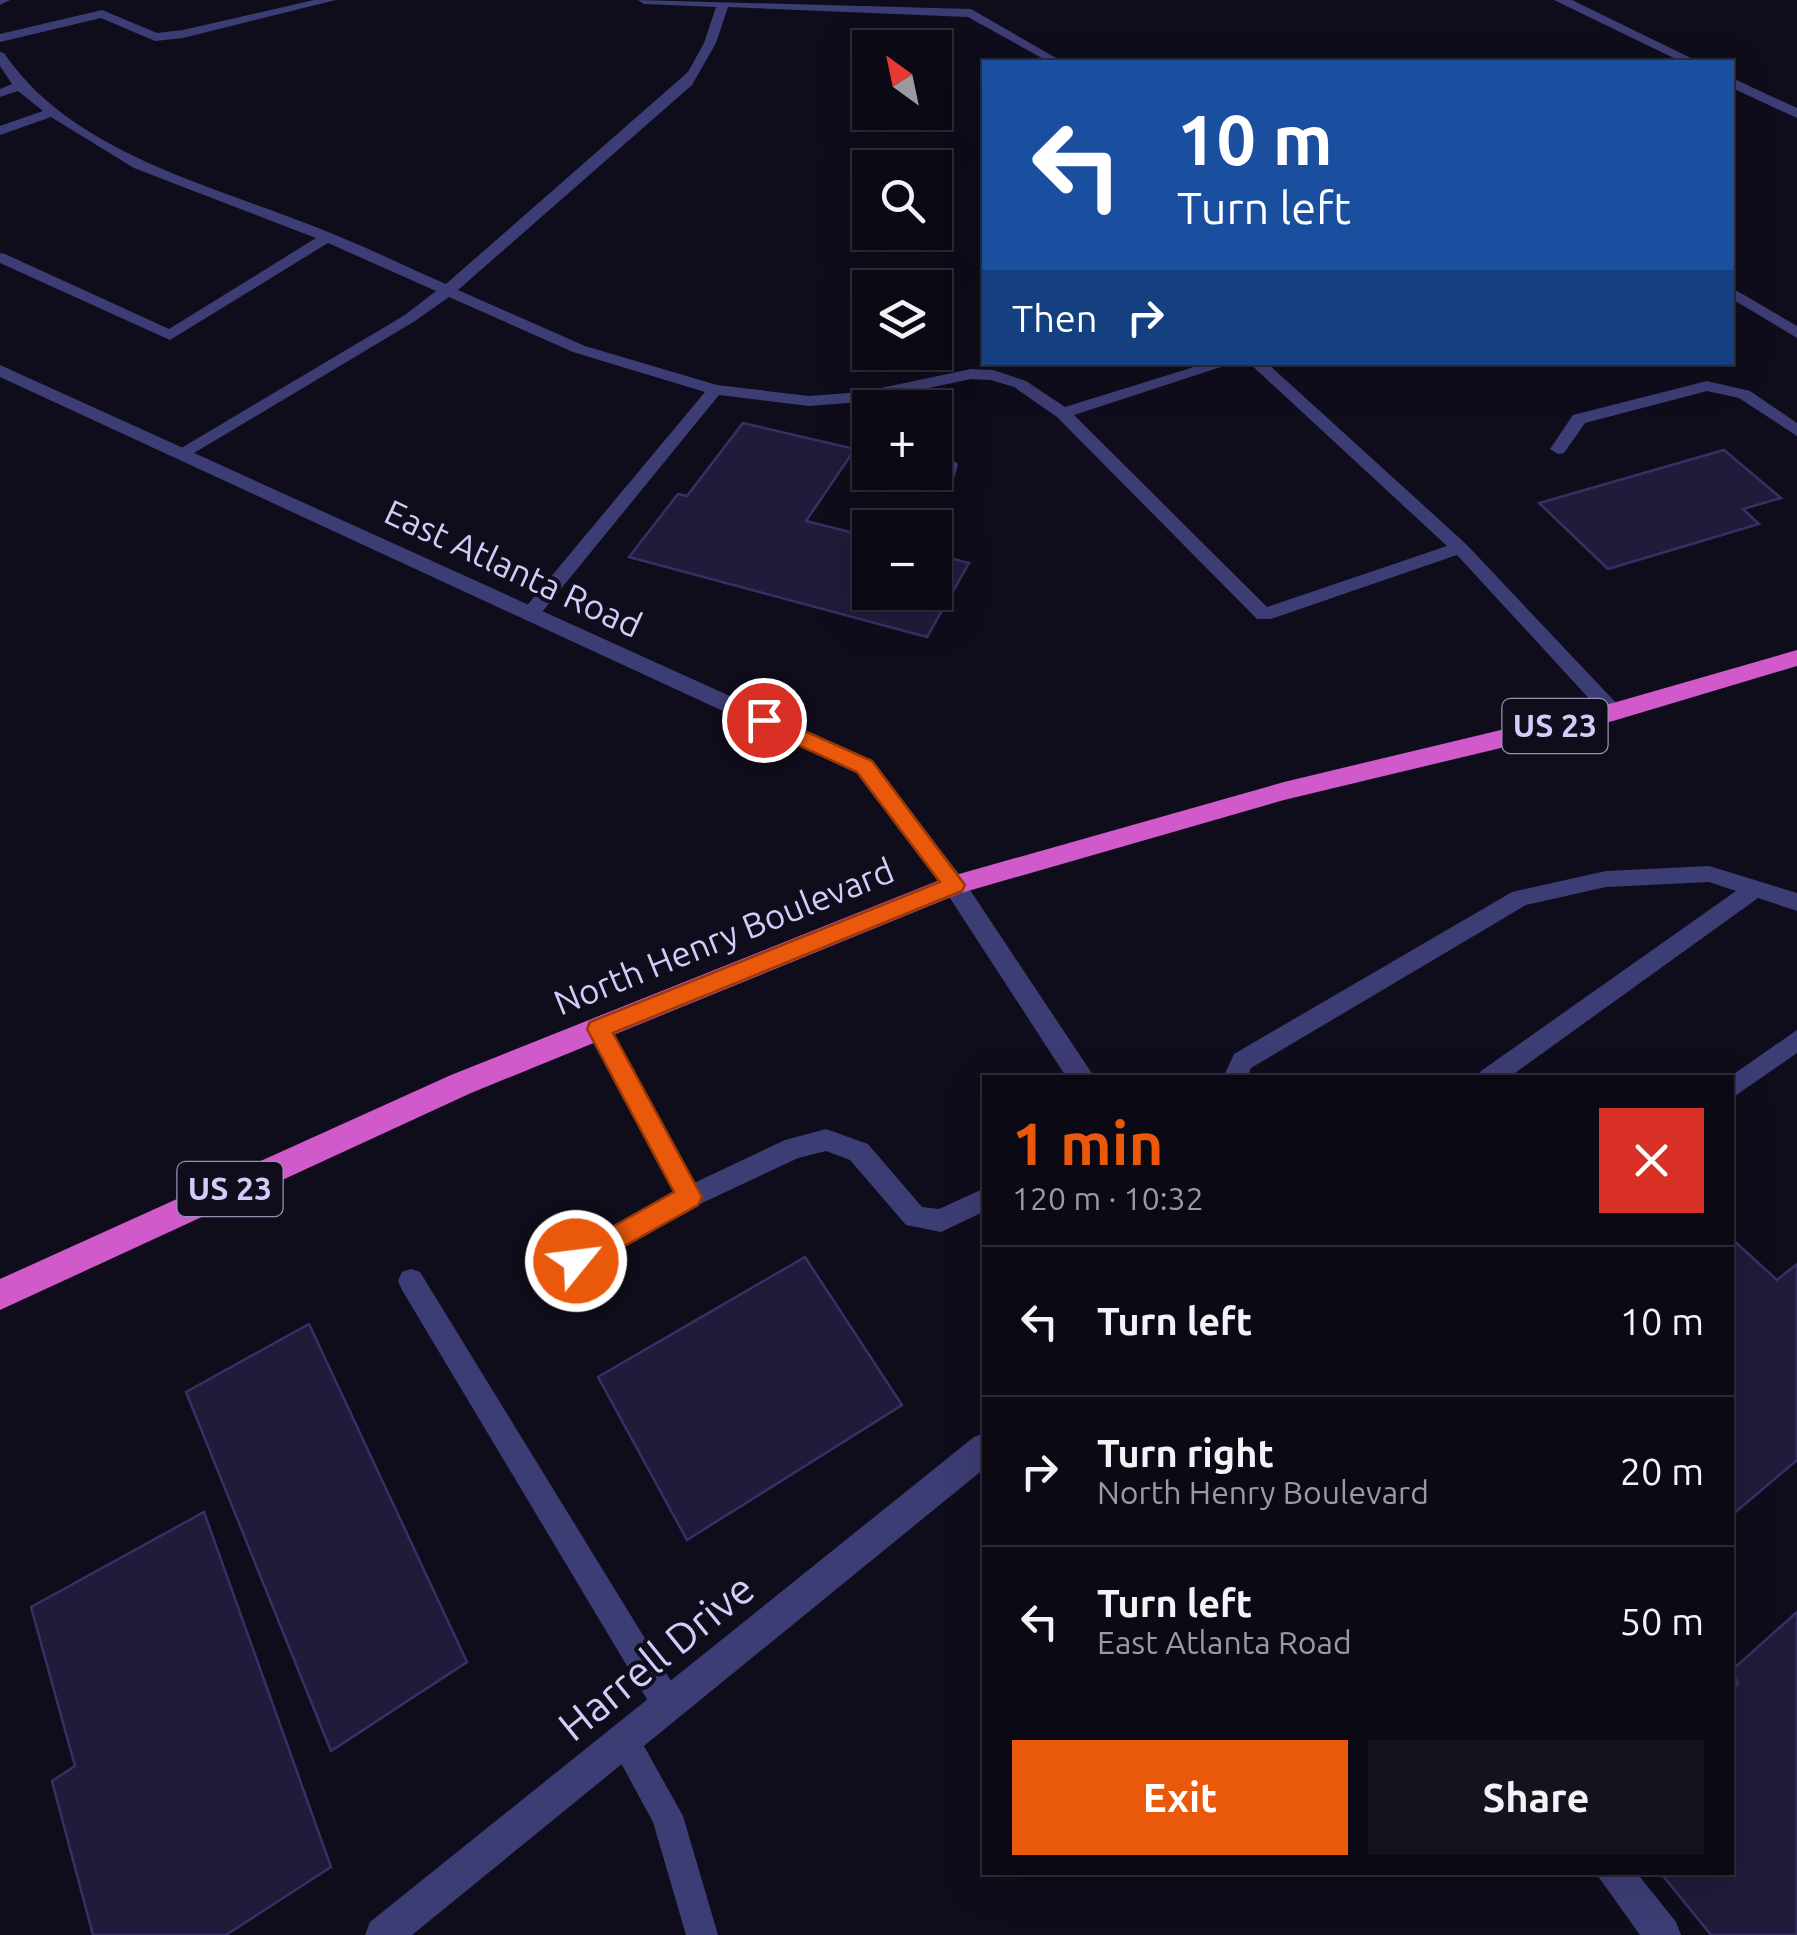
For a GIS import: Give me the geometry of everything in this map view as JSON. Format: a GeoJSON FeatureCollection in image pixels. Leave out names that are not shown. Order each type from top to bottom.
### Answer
{"type":"FeatureCollection","features":[{"type":"Feature","properties":{"kind":"highway","name":"North Henry Boulevard"},"geometry":{"type":"LineString","coordinates":[[0,1295],[461,1084],[954,885],[1284,791],[1614,712],[1797,658]]}},
{"type":"Feature","properties":{"kind":"street"},"geometry":{"type":"LineString","coordinates":[[1560,0],[1688,60]]}},
{"type":"Feature","properties":{"kind":"street"},"geometry":{"type":"LineString","coordinates":[[1734,83],[1797,114]]}},
{"type":"Feature","properties":{"kind":"street","name":"East Atlanta Road"},"geometry":{"type":"LineString","coordinates":[[0,370],[865,766],[954,885]]}},
{"type":"Feature","properties":{"kind":"street"},"geometry":{"type":"LineString","coordinates":[[954,885],[1080,1075]]}},
{"type":"Feature","properties":{"kind":"street","name":"Harrell Drive"},"geometry":{"type":"LineString","coordinates":[[383,1935],[982,1450]]}},
{"type":"Feature","properties":{"kind":"street"},"geometry":{"type":"LineString","coordinates":[[1615,1875],[1662,1935]]}},
{"type":"Feature","properties":{"kind":"lane"},"geometry":{"type":"LineString","coordinates":[[0,38],[102,14],[156,37],[183,34],[330,0]]}},
{"type":"Feature","properties":{"kind":"lane"},"geometry":{"type":"LineString","coordinates":[[644,0],[971,13],[1053,60]]}},
{"type":"Feature","properties":{"kind":"lane"},"geometry":{"type":"LineString","coordinates":[[184,454],[410,318],[450,289],[687,82],[704,59],[724,2]]}},
{"type":"Feature","properties":{"kind":"lane"},"geometry":{"type":"LineString","coordinates":[[0,56],[20,86],[52,112],[139,165],[328,237],[580,348],[715,390],[809,401],[852,400]]}},
{"type":"Feature","properties":{"kind":"lane"},"geometry":{"type":"LineString","coordinates":[[0,93],[20,86]]}},
{"type":"Feature","properties":{"kind":"lane"},"geometry":{"type":"LineString","coordinates":[[0,131],[52,112]]}},
{"type":"Feature","properties":{"kind":"lane"},"geometry":{"type":"LineString","coordinates":[[0,257],[170,334],[328,237]]}},
{"type":"Feature","properties":{"kind":"lane"},"geometry":{"type":"LineString","coordinates":[[1734,293],[1797,332]]}},
{"type":"Feature","properties":{"kind":"lane"},"geometry":{"type":"LineString","coordinates":[[1063,413],[1218,365]]}},
{"type":"Feature","properties":{"kind":"lane"},"geometry":{"type":"LineString","coordinates":[[1259,365],[1460,548],[1614,712]]}},
{"type":"Feature","properties":{"kind":"lane"},"geometry":{"type":"LineString","coordinates":[[916,390],[970,374],[993,375],[1020,384],[1063,413],[1264,615],[1460,548]]}},
{"type":"Feature","properties":{"kind":"lane"},"geometry":{"type":"LineString","coordinates":[[1558,449],[1578,419],[1707,386],[1744,394],[1797,431]]}},
{"type":"Feature","properties":{"kind":"lane"},"geometry":{"type":"LineString","coordinates":[[530,613],[715,390]]}},
{"type":"Feature","properties":{"kind":"lane"},"geometry":{"type":"LineString","coordinates":[[1236,1075],[1242,1061],[1520,898],[1562,886],[1660,874],[1709,874],[1758,886],[1797,902]]}},
{"type":"Feature","properties":{"kind":"lane"},"geometry":{"type":"LineString","coordinates":[[1493,1075],[1758,886]]}},
{"type":"Feature","properties":{"kind":"lane"},"geometry":{"type":"LineString","coordinates":[[598,1029],[689,1197]]}},
{"type":"Feature","properties":{"kind":"lane"},"geometry":{"type":"LineString","coordinates":[[1734,1087],[1797,1040]]}},
{"type":"Feature","properties":{"kind":"lane"},"geometry":{"type":"LineString","coordinates":[[576,1261],[689,1197],[794,1148],[826,1140],[859,1152],[915,1216],[941,1221],[982,1200]]}},
{"type":"Feature","properties":{"kind":"lane"},"geometry":{"type":"LineString","coordinates":[[410,1281],[668,1705]]}},
{"type":"Feature","properties":{"kind":"lane"},"geometry":{"type":"LineString","coordinates":[[624,1741],[667,1816],[702,1935]]}},
{"type":"Feature","properties":{"kind":"building"},"geometry":{"type":"Polygon","coordinates":[[[743,423],[852,448],[806,521],[852,532],[852,610],[942,610],[927,637],[629,557],[678,494],[687,496],[743,423]]]}},
{"type":"Feature","properties":{"kind":"building"},"geometry":{"type":"Polygon","coordinates":[[[1724,450],[1781,498],[1743,509],[1759,524],[1608,569],[1539,503],[1724,450]]]}},
{"type":"Feature","properties":{"kind":"building"},"geometry":{"type":"Polygon","coordinates":[[[952,558],[969,563],[952,593],[952,558]]]}},
{"type":"Feature","properties":{"kind":"building"},"geometry":{"type":"Polygon","coordinates":[[[1734,1241],[1777,1280],[1797,1264],[1797,1460],[1734,1513],[1734,1241]]]}},
{"type":"Feature","properties":{"kind":"building"},"geometry":{"type":"Polygon","coordinates":[[[805,1257],[902,1405],[687,1540],[598,1377],[805,1257]]]}},
{"type":"Feature","properties":{"kind":"building"},"geometry":{"type":"Polygon","coordinates":[[[309,1324],[467,1662],[331,1751],[186,1392],[309,1324]]]}},
{"type":"Feature","properties":{"kind":"building"},"geometry":{"type":"Polygon","coordinates":[[[204,1512],[331,1867],[226,1935],[93,1935],[52,1781],[75,1766],[31,1607],[204,1512]]]}},
{"type":"Feature","properties":{"kind":"building"},"geometry":{"type":"Polygon","coordinates":[[[1797,1612],[1797,1935],[1711,1935],[1662,1875],[1734,1875],[1734,1687],[1738,1684],[1734,1668],[1797,1612]]]}},
{"type":"Feature","properties":{"kind":"route"},"geometry":{"type":"LineString","coordinates":[[576,1261],[689,1197],[598,1029],[954,885],[865,766],[764,720]]}}]}
